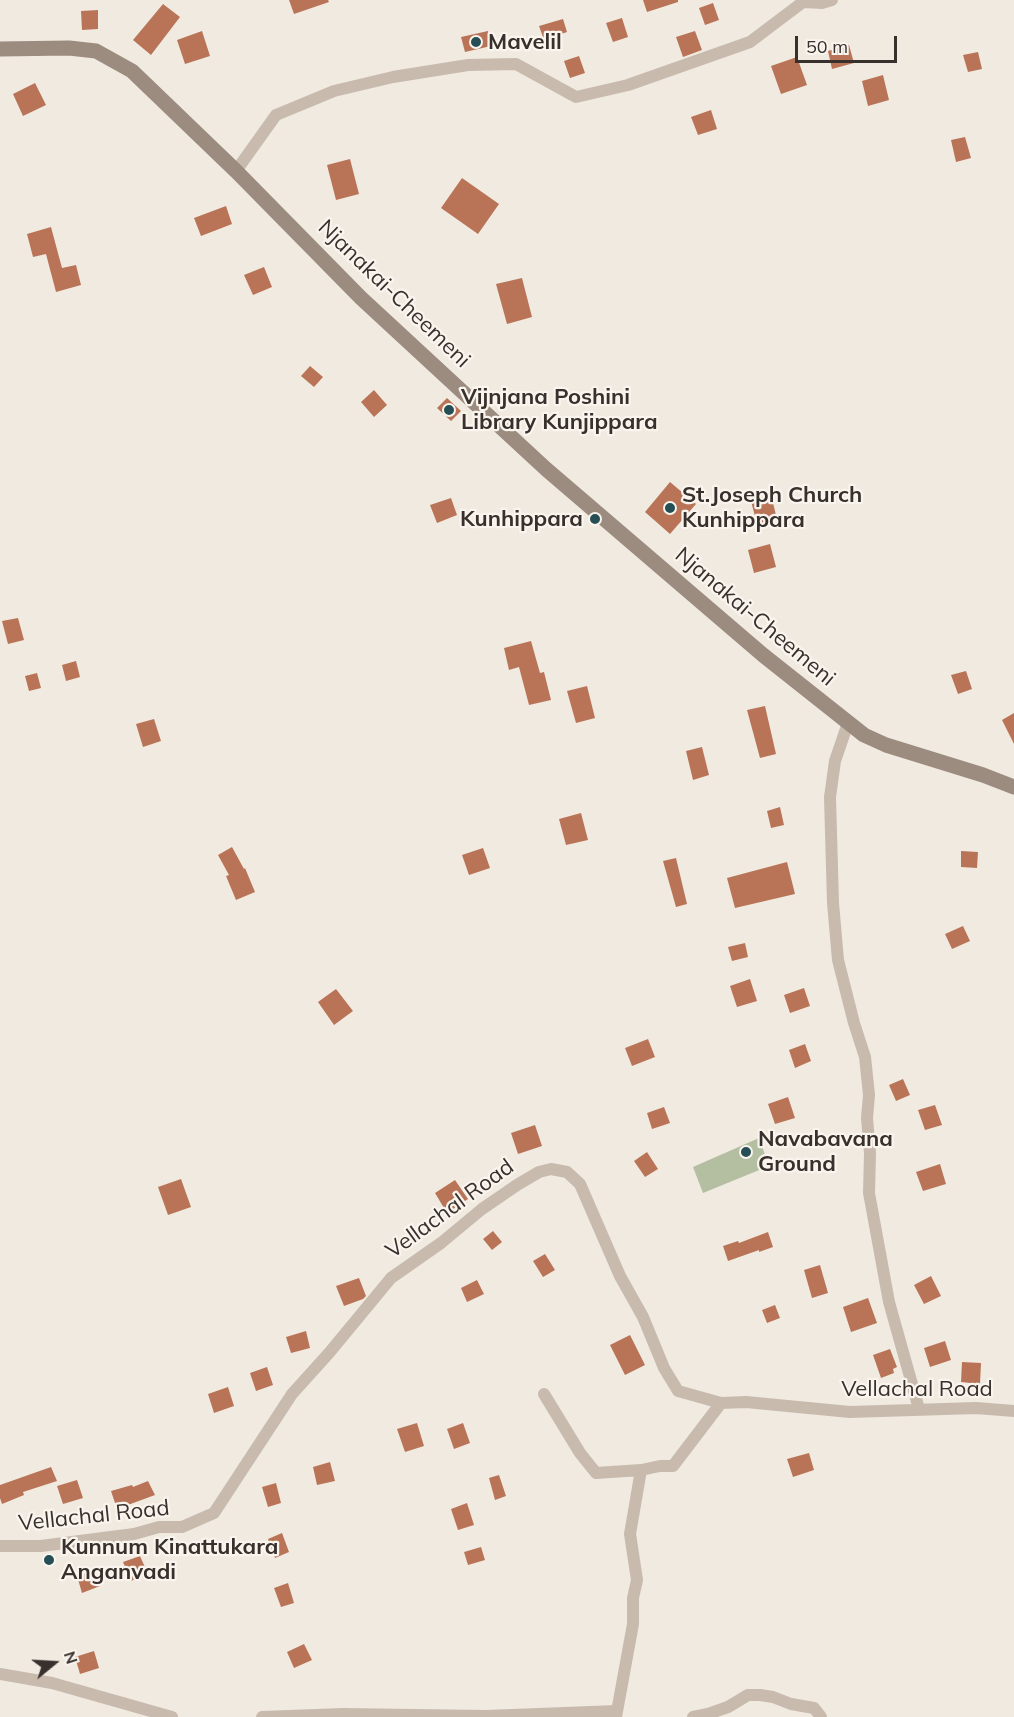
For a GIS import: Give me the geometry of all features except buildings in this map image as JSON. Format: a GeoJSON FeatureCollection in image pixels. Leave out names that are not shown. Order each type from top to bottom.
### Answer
{"type":"FeatureCollection","features":[{"type":"Feature","properties":{"kind":"main road","name":"Njanakai-Cheemeni"},"geometry":{"type":"LineString","coordinates":[[0,49],[69,48],[96,51],[132,71],[236,171],[361,298],[546,469],[763,655],[864,735],[886,745],[1014,787]]}},
{"type":"Feature","properties":{"kind":"street"},"geometry":{"type":"LineString","coordinates":[[236,171],[276,115],[334,91],[393,77],[468,65],[516,64],[576,97],[628,85],[750,42],[802,1],[822,3],[832,0]]}},
{"type":"Feature","properties":{"kind":"street"},"geometry":{"type":"LineString","coordinates":[[848,723],[835,761],[830,797],[833,903],[838,960],[865,1057],[869,1095],[867,1118],[870,1153],[869,1193],[890,1302],[919,1409]]}},
{"type":"Feature","properties":{"kind":"street","name":"Vellachal Road"},"geometry":{"type":"LineString","coordinates":[[0,1546],[41,1546],[134,1534],[159,1527],[182,1527],[214,1513],[292,1394],[391,1278],[517,1185],[539,1172],[552,1169],[567,1172],[580,1184],[620,1276],[644,1317],[664,1368],[678,1391],[721,1403],[747,1402],[850,1412],[976,1408],[1014,1411]]}},
{"type":"Feature","properties":{"kind":"street"},"geometry":{"type":"LineString","coordinates":[[544,1394],[580,1453],[596,1473],[673,1466],[721,1403]]}},
{"type":"Feature","properties":{"kind":"street"},"geometry":{"type":"LineString","coordinates":[[262,1717],[343,1714],[486,1716],[616,1714],[633,1624],[633,1598],[638,1580],[630,1534],[641,1470]]}},
{"type":"Feature","properties":{"kind":"street"},"geometry":{"type":"LineString","coordinates":[[0,1674],[52,1683],[172,1717]]}},
{"type":"Feature","properties":{"kind":"street"},"geometry":{"type":"LineString","coordinates":[[693,1717],[728,1707],[748,1695],[773,1697],[791,1704],[814,1708],[821,1717]]}},
{"type":"Feature","properties":{"kind":"green space","name":"Navabavana Ground"},"geometry":{"type":"Polygon","coordinates":[[[759,1138],[769,1166],[703,1193],[693,1167],[759,1138]]]}},
{"type":"Feature","properties":{"kind":"place","name":"Mavelil"},"geometry":{"type":"Point","coordinates":[476,42]}},
{"type":"Feature","properties":{"kind":"place","name":"Vijnjana Poshini Library Kunjippara"},"geometry":{"type":"Point","coordinates":[449,410]}},
{"type":"Feature","properties":{"kind":"place","name":"St.Joseph Church Kunhippara"},"geometry":{"type":"Point","coordinates":[670,508]}},
{"type":"Feature","properties":{"kind":"place","name":"Kunhippara"},"geometry":{"type":"Point","coordinates":[595,519]}},
{"type":"Feature","properties":{"kind":"place","name":"Navabavana Ground"},"geometry":{"type":"Point","coordinates":[746,1152]}},
{"type":"Feature","properties":{"kind":"place","name":"Kunnum Kinattukara Anganvadi"},"geometry":{"type":"Point","coordinates":[49,1560]}}]}
